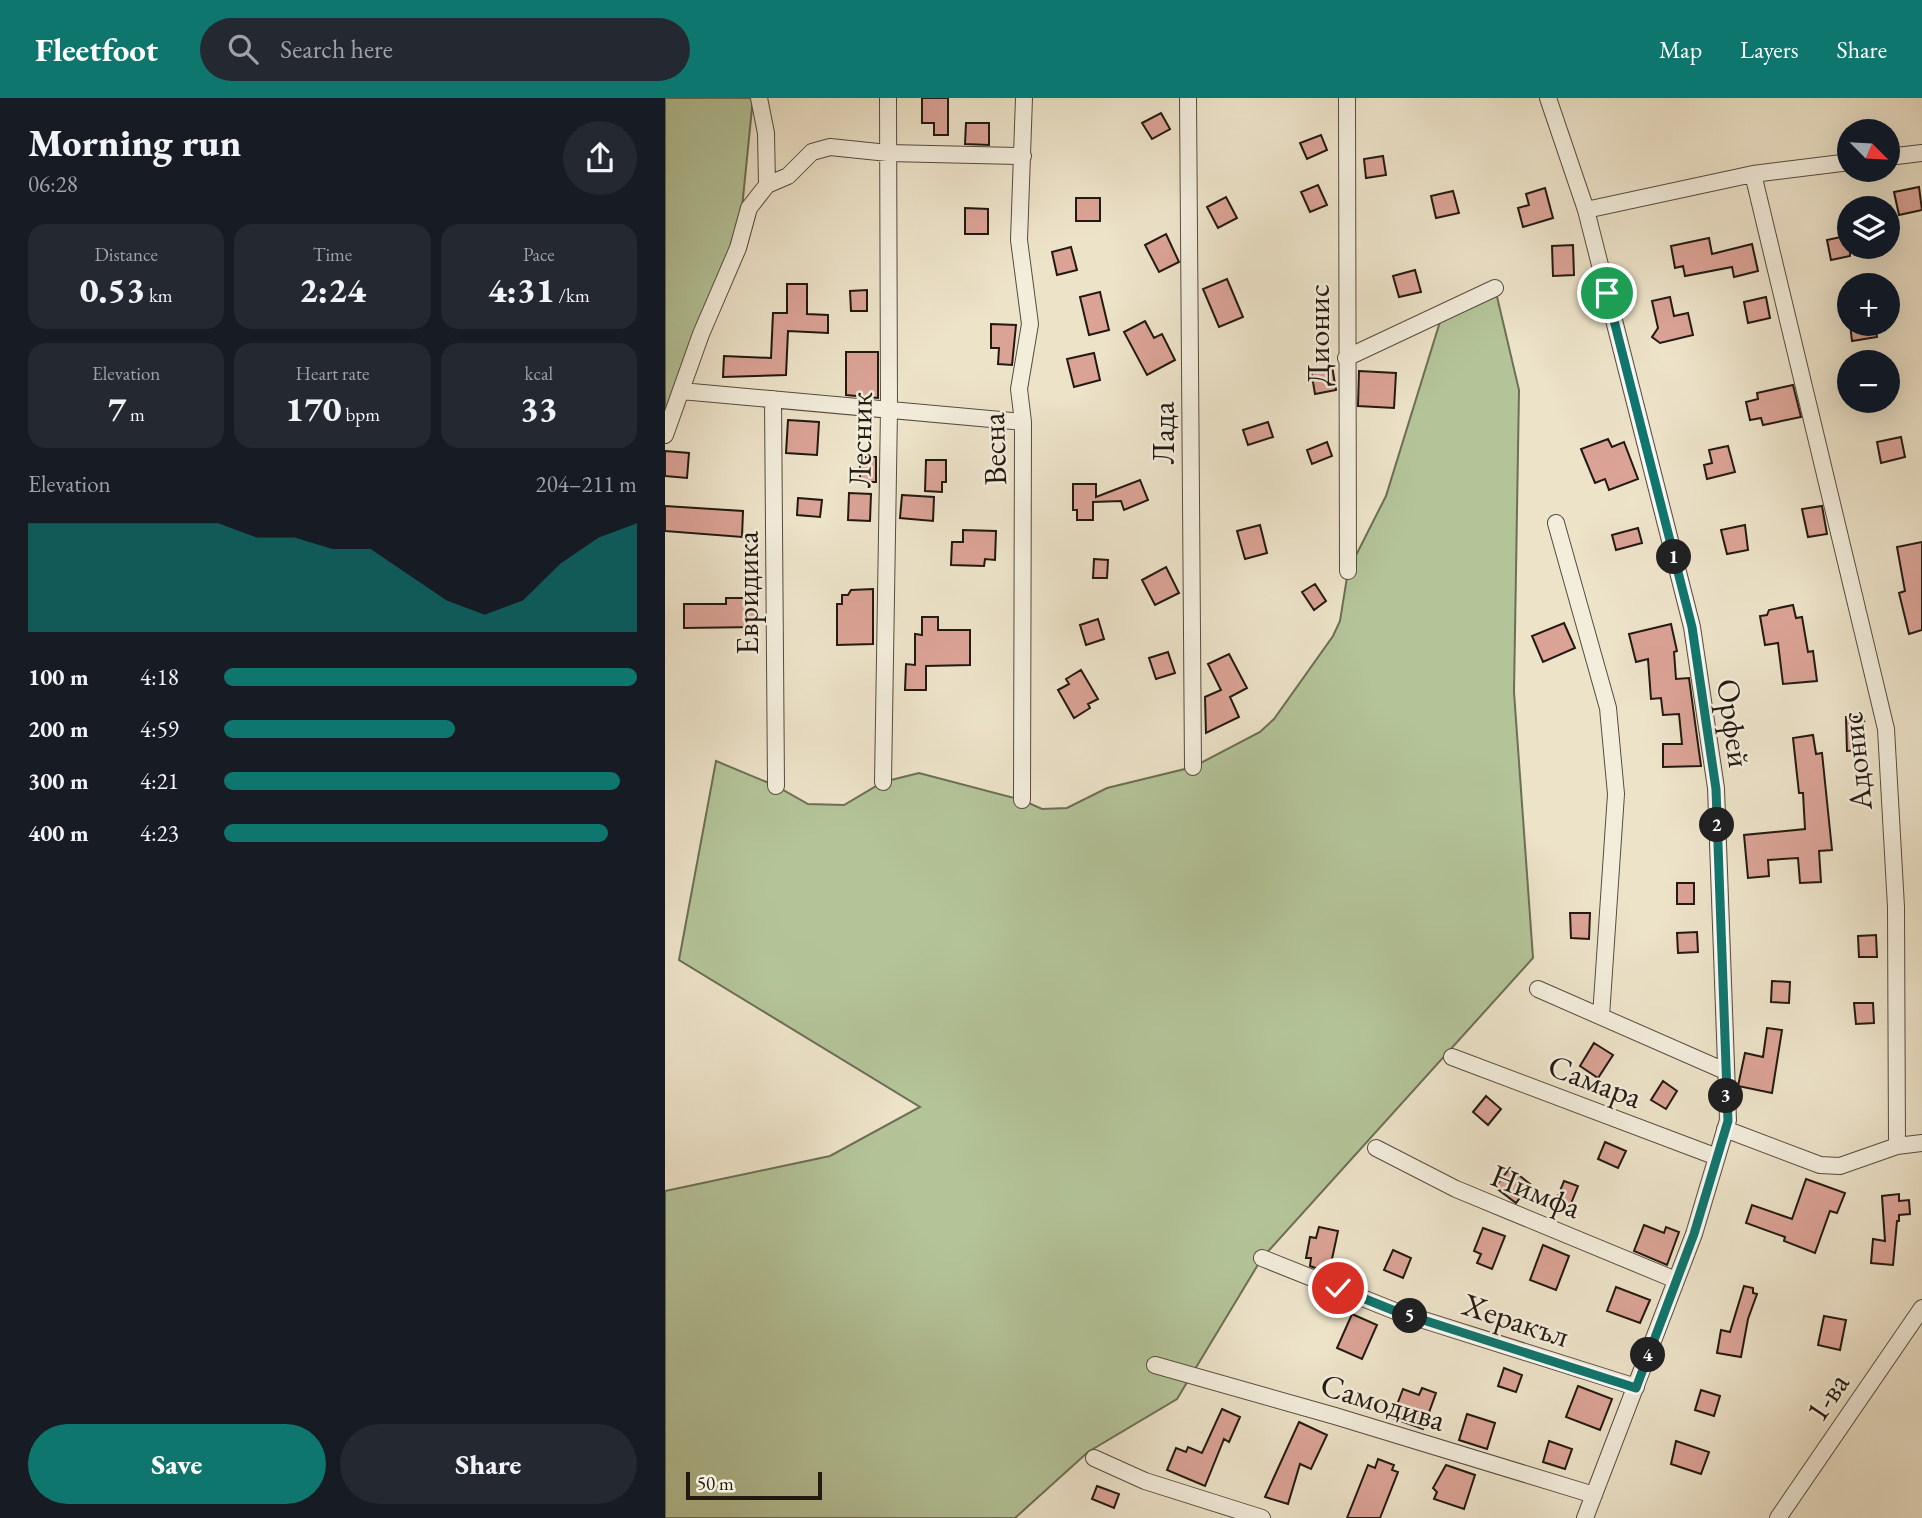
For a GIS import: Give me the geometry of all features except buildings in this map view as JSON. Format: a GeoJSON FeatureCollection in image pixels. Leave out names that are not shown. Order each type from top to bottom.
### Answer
{"type":"FeatureCollection","features":[{"type":"Feature","properties":{"kind":"street"},"geometry":{"type":"LineString","coordinates":[[759,98],[767,132],[767,185]]}},
{"type":"Feature","properties":{"kind":"street","name":"Лесник"},"geometry":{"type":"LineString","coordinates":[[883,782],[889,410],[888,98]]}},
{"type":"Feature","properties":{"kind":"street","name":"Весна"},"geometry":{"type":"LineString","coordinates":[[1022,800],[1023,422],[1019,389],[1030,324],[1019,240],[1024,98]]}},
{"type":"Feature","properties":{"kind":"street","name":"Лада"},"geometry":{"type":"LineString","coordinates":[[1188,98],[1193,767]]}},
{"type":"Feature","properties":{"kind":"street","name":"Дионис"},"geometry":{"type":"LineString","coordinates":[[1347,98],[1348,571]]}},
{"type":"Feature","properties":{"kind":"street","name":"Орфей"},"geometry":{"type":"LineString","coordinates":[[1548,98],[1586,210],[1692,627],[1716,789],[1728,1121],[1676,1280],[1585,1518]]}},
{"type":"Feature","properties":{"kind":"street"},"geometry":{"type":"LineString","coordinates":[[665,435],[738,248],[749,208],[767,185],[788,176],[812,152],[830,147],[888,153],[1023,156]]}},
{"type":"Feature","properties":{"kind":"street"},"geometry":{"type":"LineString","coordinates":[[1901,155],[1922,153]]}},
{"type":"Feature","properties":{"kind":"street"},"geometry":{"type":"LineString","coordinates":[[1586,210],[1753,174],[1837,164]]}},
{"type":"Feature","properties":{"kind":"street","name":"Адонис"},"geometry":{"type":"LineString","coordinates":[[1753,174],[1886,729],[1896,907],[1897,1146]]}},
{"type":"Feature","properties":{"kind":"street"},"geometry":{"type":"LineString","coordinates":[[1346,358],[1495,288]]}},
{"type":"Feature","properties":{"kind":"street"},"geometry":{"type":"LineString","coordinates":[[681,391],[1023,422]]}},
{"type":"Feature","properties":{"kind":"street","name":"Евридика"},"geometry":{"type":"LineString","coordinates":[[773,399],[776,786]]}},
{"type":"Feature","properties":{"kind":"street"},"geometry":{"type":"LineString","coordinates":[[1556,523],[1608,708],[1615,782],[1601,1016]]}},
{"type":"Feature","properties":{"kind":"street"},"geometry":{"type":"LineString","coordinates":[[1538,989],[1725,1071]]}},
{"type":"Feature","properties":{"kind":"street","name":"Самара"},"geometry":{"type":"LineString","coordinates":[[1452,1057],[1717,1157]]}},
{"type":"Feature","properties":{"kind":"street"},"geometry":{"type":"LineString","coordinates":[[1725,1129],[1820,1165],[1840,1166],[1897,1146],[1922,1143]]}},
{"type":"Feature","properties":{"kind":"street","name":"Нимфа"},"geometry":{"type":"LineString","coordinates":[[1377,1149],[1456,1189],[1676,1280]]}},
{"type":"Feature","properties":{"kind":"street","name":"Херакъл"},"geometry":{"type":"LineString","coordinates":[[1262,1258],[1395,1311],[1636,1388]]}},
{"type":"Feature","properties":{"kind":"street","name":"1-ва"},"geometry":{"type":"LineString","coordinates":[[1778,1518],[1922,1308]]}},
{"type":"Feature","properties":{"kind":"street","name":"Самодива"},"geometry":{"type":"LineString","coordinates":[[1155,1365],[1335,1416],[1594,1495]]}},
{"type":"Feature","properties":{"kind":"street"},"geometry":{"type":"LineString","coordinates":[[1094,1458],[1145,1481],[1262,1518]]}},
{"type":"Feature","properties":{"kind":"green space"},"geometry":{"type":"Polygon","coordinates":[[[665,98],[753,98],[738,248],[665,438],[665,98]]]}},
{"type":"Feature","properties":{"kind":"green space"},"geometry":{"type":"Polygon","coordinates":[[[1495,288],[1519,390],[1514,692],[1533,958],[1262,1258],[1177,1399],[1088,1452],[1015,1518],[665,1518],[665,1191],[830,1156],[920,1107],[679,960],[716,761],[776,786],[808,804],[844,805],[883,782],[919,773],[1022,800],[1042,809],[1067,808],[1107,788],[1193,767],[1260,732],[1274,719],[1333,636],[1340,621],[1348,571],[1386,496],[1443,312],[1495,288]]]}},
{"type":"Feature","properties":{"kind":"route"},"geometry":{"type":"LineString","coordinates":[[1338,1288],[1395,1311],[1636,1388],[1694,1234],[1728,1121],[1716,789],[1692,627],[1607,293]]}}]}
